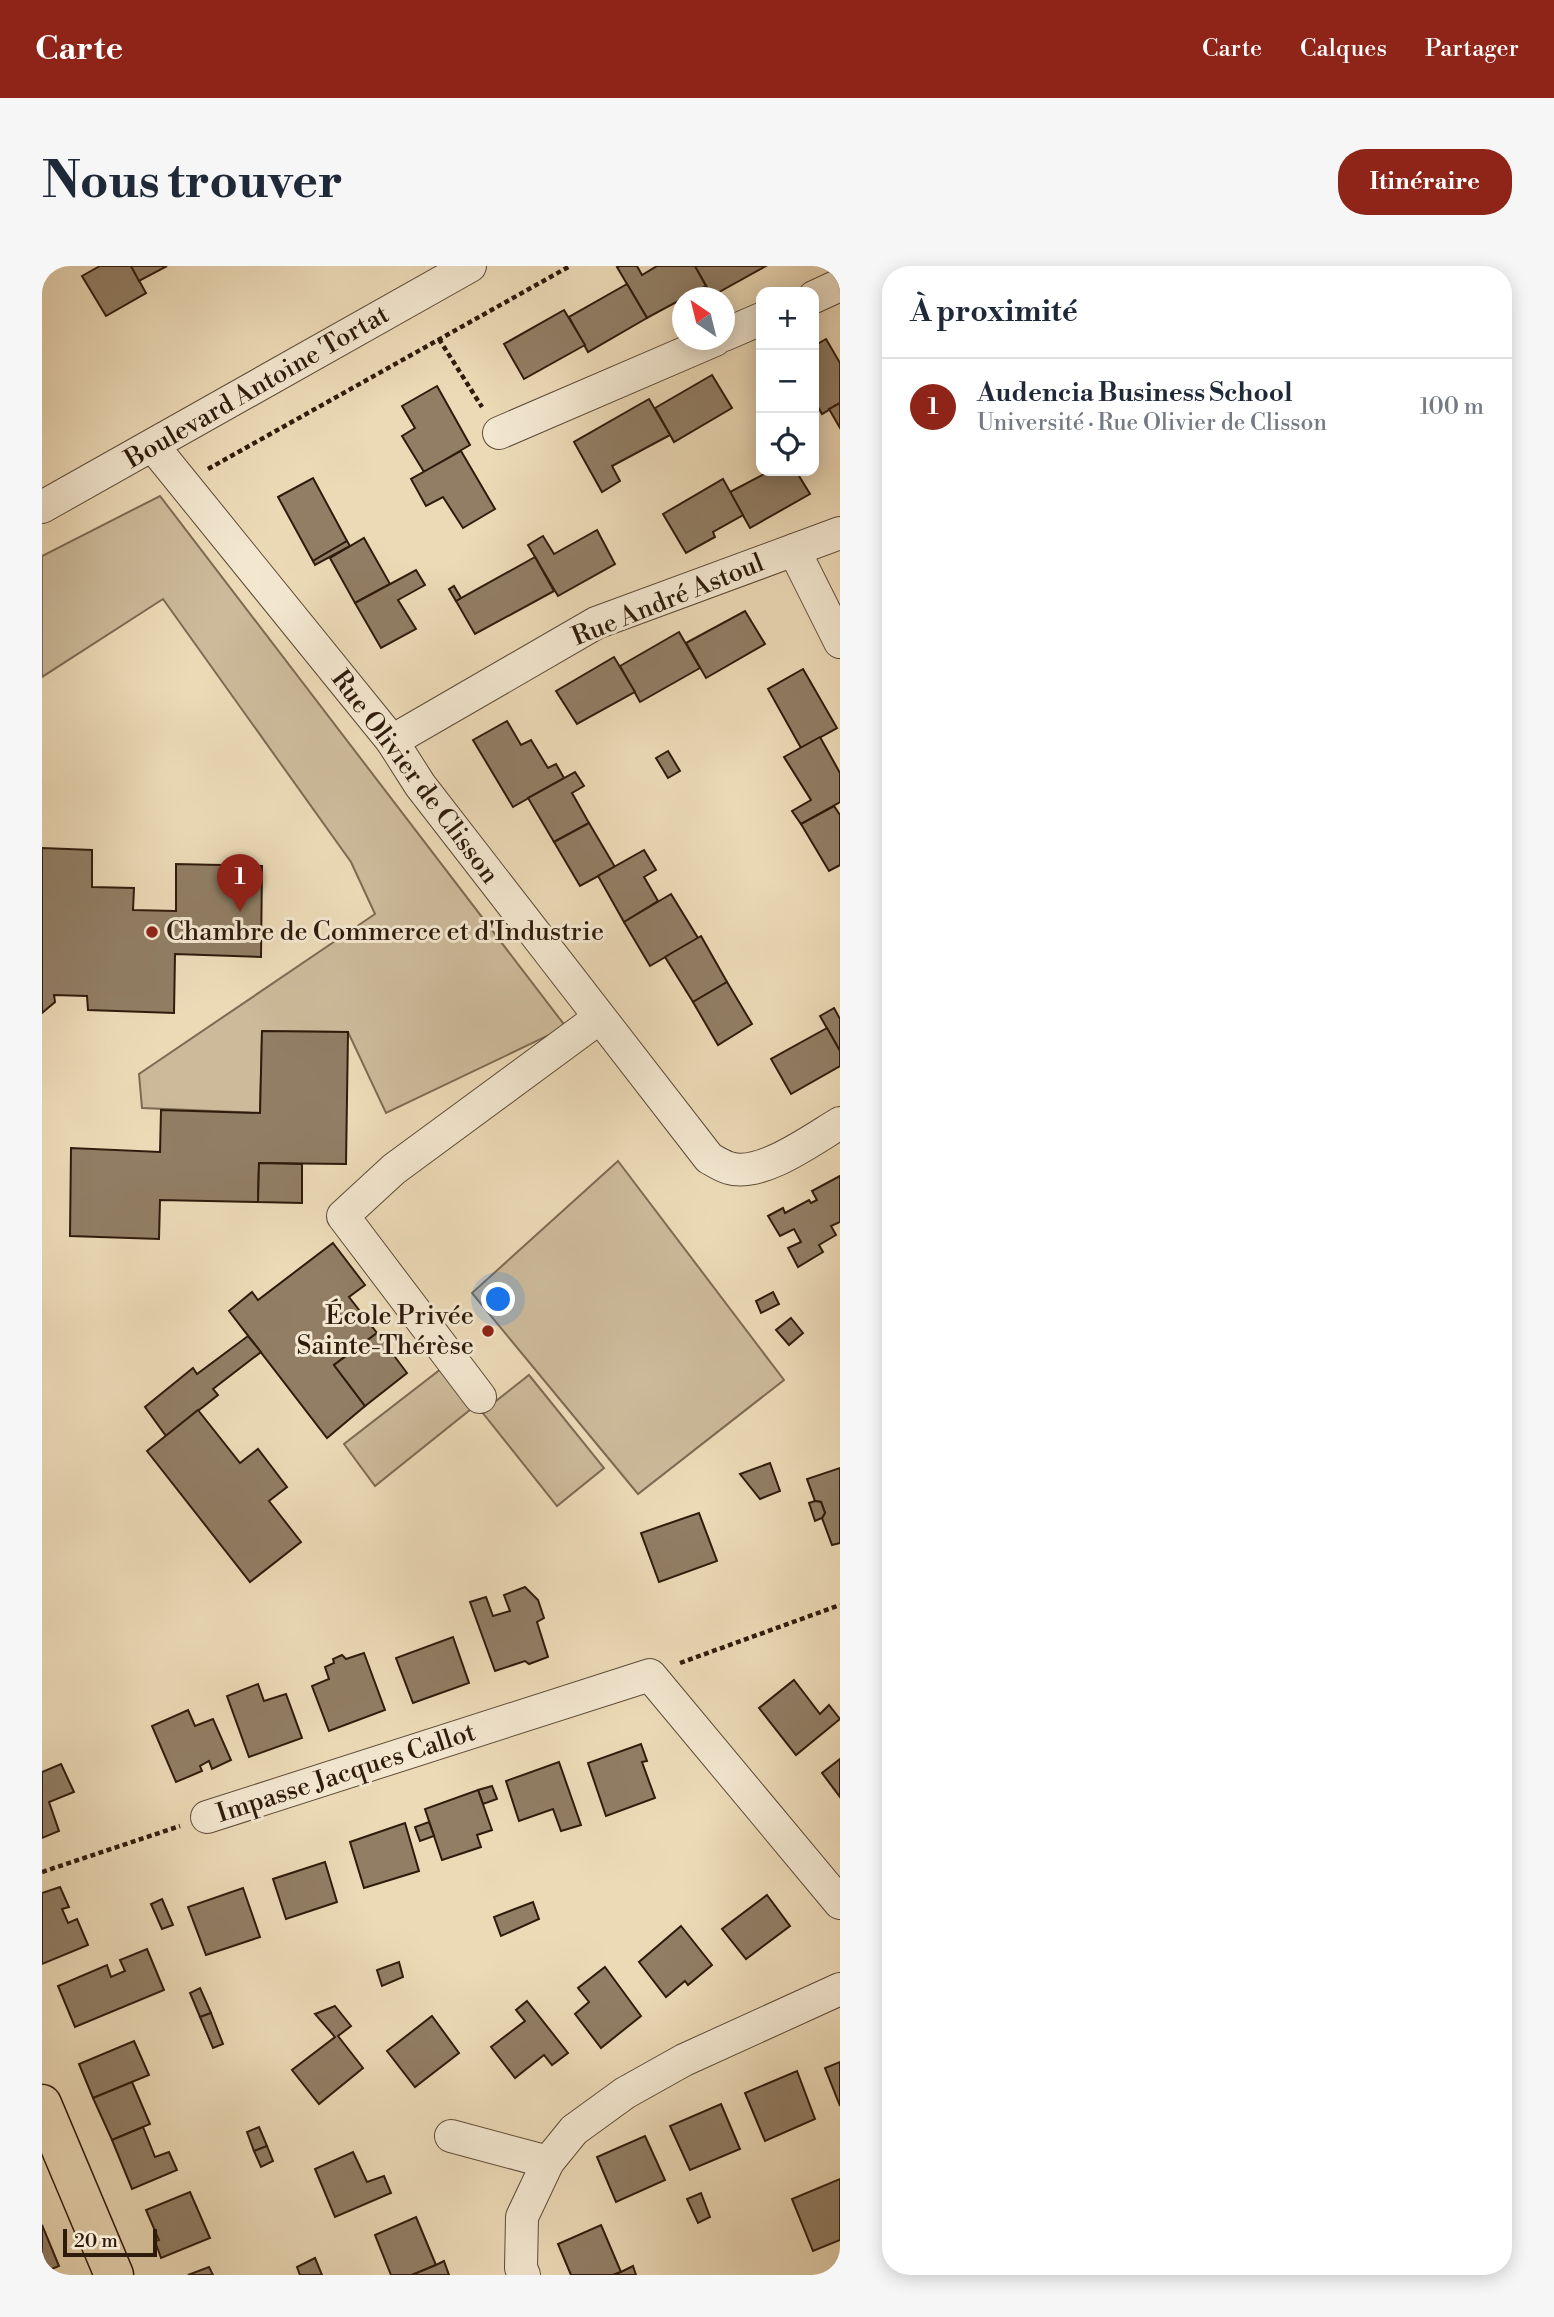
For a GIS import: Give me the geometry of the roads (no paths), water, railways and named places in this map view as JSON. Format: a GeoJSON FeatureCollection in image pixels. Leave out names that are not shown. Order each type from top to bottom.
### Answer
{"type":"FeatureCollection","features":[{"type":"Feature","properties":{"kind":"main road"},"geometry":{"type":"LineString","coordinates":[[42,2104],[114,2275]]}},
{"type":"Feature","properties":{"kind":"street","name":"Boulevard Antoine Tortat"},"geometry":{"type":"LineString","coordinates":[[42,506],[470,266]]}},
{"type":"Feature","properties":{"kind":"street"},"geometry":{"type":"LineString","coordinates":[[819,295],[840,285]]}},
{"type":"Feature","properties":{"kind":"street"},"geometry":{"type":"LineString","coordinates":[[735,330],[756,321]]}},
{"type":"Feature","properties":{"kind":"street"},"geometry":{"type":"LineString","coordinates":[[499,433],[692,350]]}},
{"type":"Feature","properties":{"kind":"street","name":"Rue Olivier de Clisson"},"geometry":{"type":"LineString","coordinates":[[153,446],[391,741],[420,785],[709,1158],[730,1169],[752,1169],[775,1161],[840,1123]]}},
{"type":"Feature","properties":{"kind":"street","name":"Rue André Astoul"},"geometry":{"type":"LineString","coordinates":[[391,741],[596,623],[840,533]]}},
{"type":"Feature","properties":{"kind":"street"},"geometry":{"type":"LineString","coordinates":[[794,550],[840,642]]}},
{"type":"Feature","properties":{"kind":"street"},"geometry":{"type":"LineString","coordinates":[[480,1396],[343,1216],[394,1169],[599,1017]]}},
{"type":"Feature","properties":{"kind":"street","name":"Impasse Jacques Callot"},"geometry":{"type":"LineString","coordinates":[[207,1817],[650,1675],[840,1903]]}},
{"type":"Feature","properties":{"kind":"street"},"geometry":{"type":"LineString","coordinates":[[524,2275],[521,2268],[522,2217],[548,2162],[574,2130],[625,2092],[684,2060],[840,1989]]}},
{"type":"Feature","properties":{"kind":"street"},"geometry":{"type":"LineString","coordinates":[[452,2136],[548,2162]]}},
{"type":"Feature","properties":{"kind":"place","name":"Audencia Business School"},"geometry":{"type":"Point","coordinates":[240,912]}},
{"type":"Feature","properties":{"kind":"place","name":"Chambre de Commerce et d'Industrie"},"geometry":{"type":"Point","coordinates":[152,932]}},
{"type":"Feature","properties":{"kind":"place","name":"École Privée Sainte-Thérèse"},"geometry":{"type":"Point","coordinates":[488,1331]}}]}
